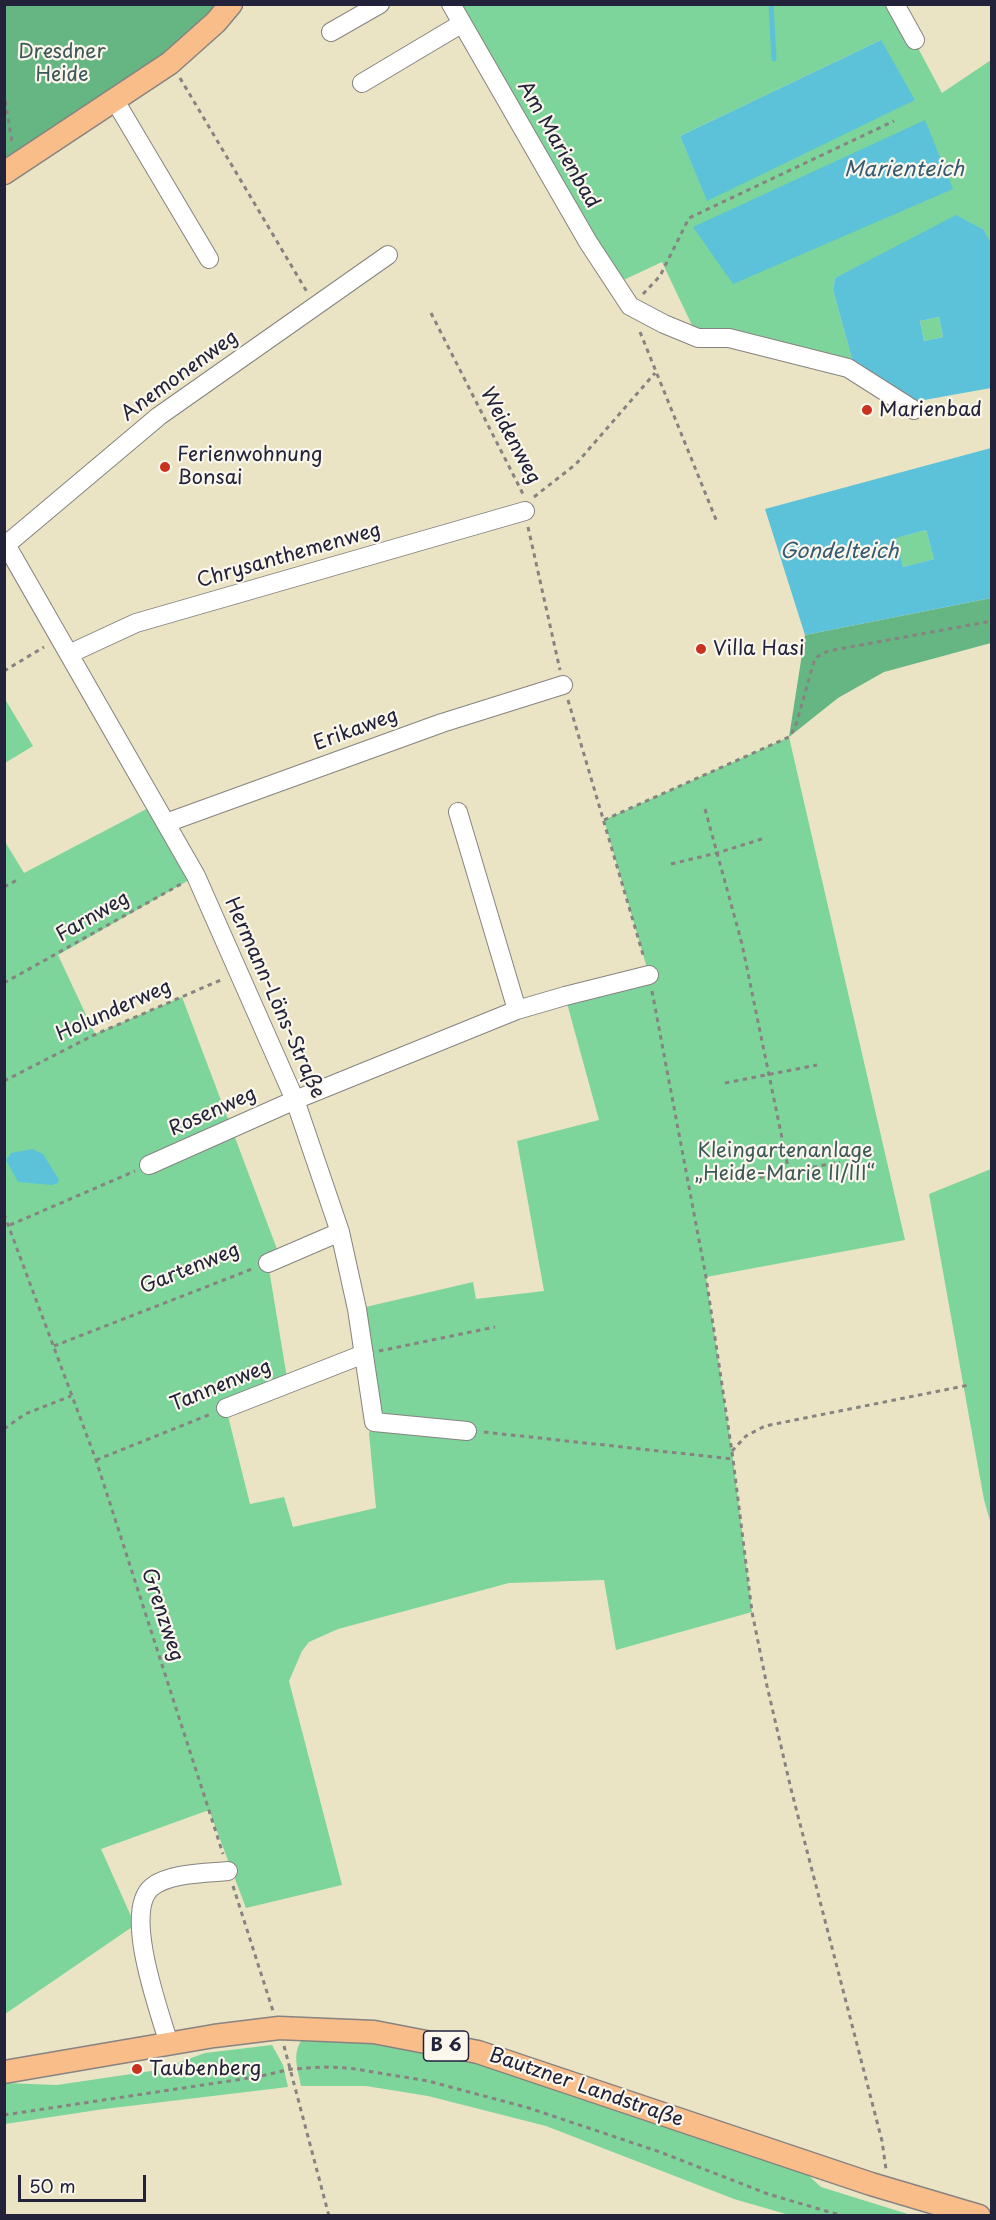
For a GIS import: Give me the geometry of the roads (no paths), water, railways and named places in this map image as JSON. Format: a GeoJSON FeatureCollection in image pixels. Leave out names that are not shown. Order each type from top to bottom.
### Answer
{"type":"FeatureCollection","features":[{"type":"Feature","properties":{"kind":"main road"},"geometry":{"type":"LineString","coordinates":[[4,173],[170,63],[216,22],[231,4]]}},
{"type":"Feature","properties":{"kind":"main road","name":"Bautzner Landstraße"},"geometry":{"type":"LineString","coordinates":[[4,2072],[279,2028],[374,2032],[478,2052],[888,2189],[979,2216]]}},
{"type":"Feature","properties":{"kind":"street"},"geometry":{"type":"LineString","coordinates":[[331,32],[380,4]]}},
{"type":"Feature","properties":{"kind":"street","name":"Am Marienbad"},"geometry":{"type":"LineString","coordinates":[[451,4],[588,242],[630,306],[664,324],[698,338],[729,338],[848,368],[914,410]]}},
{"type":"Feature","properties":{"kind":"street"},"geometry":{"type":"LineString","coordinates":[[896,4],[915,40]]}},
{"type":"Feature","properties":{"kind":"street"},"geometry":{"type":"LineString","coordinates":[[362,83],[461,24]]}},
{"type":"Feature","properties":{"kind":"street"},"geometry":{"type":"LineString","coordinates":[[114,99],[210,259]]}},
{"type":"Feature","properties":{"kind":"street","name":"Anemonenweg"},"geometry":{"type":"LineString","coordinates":[[6,543],[159,416],[388,255]]}},
{"type":"Feature","properties":{"kind":"street","name":"Chrysanthemenweg"},"geometry":{"type":"LineString","coordinates":[[65,646],[526,507]]}},
{"type":"Feature","properties":{"kind":"street","name":"Hermann-Löns-Straße"},"geometry":{"type":"LineString","coordinates":[[6,543],[196,876],[295,1100],[340,1232],[357,1310],[374,1422],[467,1431]]}},
{"type":"Feature","properties":{"kind":"street","name":"Erikaweg"},"geometry":{"type":"LineString","coordinates":[[166,823],[442,723],[563,685]]}},
{"type":"Feature","properties":{"kind":"street"},"geometry":{"type":"LineString","coordinates":[[458,812],[517,1010]]}},
{"type":"Feature","properties":{"kind":"street","name":"Rosenweg"},"geometry":{"type":"LineString","coordinates":[[149,1165],[295,1100],[517,1010],[649,975]]}},
{"type":"Feature","properties":{"kind":"street","name":"Gartenweg"},"geometry":{"type":"LineString","coordinates":[[268,1263],[340,1232]]}},
{"type":"Feature","properties":{"kind":"street","name":"Tannenweg"},"geometry":{"type":"LineString","coordinates":[[226,1408],[364,1354]]}},
{"type":"Feature","properties":{"kind":"street"},"geometry":{"type":"LineString","coordinates":[[169,2044],[143,1957],[142,1918],[146,1892],[154,1885],[195,1873],[228,1871]]}},
{"type":"Feature","properties":{"kind":"water","name":"Marienteich"},"geometry":{"type":"Polygon","coordinates":[[[881,40],[915,100],[707,201],[680,136],[881,40]]]}},
{"type":"Feature","properties":{"kind":"water","name":"Marienteich"},"geometry":{"type":"Polygon","coordinates":[[[925,120],[953,189],[733,284],[693,227],[925,120]]]}},
{"type":"Feature","properties":{"kind":"water","name":"Marienteich"},"geometry":{"type":"Polygon","coordinates":[[[956,215],[984,230],[992,246],[991,388],[913,402],[852,359],[833,290],[835,278],[956,215]],[[939,317],[920,321],[924,341],[943,337],[939,317]]]}},
{"type":"Feature","properties":{"kind":"water","name":"Gondelteich"},"geometry":{"type":"Polygon","coordinates":[[[991,448],[991,598],[805,635],[765,509],[991,448]],[[926,530],[896,538],[903,567],[934,559],[926,530]]]}},
{"type":"Feature","properties":{"kind":"water"},"geometry":{"type":"Polygon","coordinates":[[[32,1149],[43,1154],[59,1180],[58,1183],[52,1185],[18,1182],[6,1160],[11,1153],[32,1149]]]}},
{"type":"Feature","properties":{"kind":"waterway"},"geometry":{"type":"LineString","coordinates":[[771,4],[774,59]]}},
{"type":"Feature","properties":{"kind":"place","name":"Marienbad"},"geometry":{"type":"Point","coordinates":[867,410]}},
{"type":"Feature","properties":{"kind":"place","name":"Ferienwohnung Bonsai"},"geometry":{"type":"Point","coordinates":[165,467]}},
{"type":"Feature","properties":{"kind":"place","name":"Villa Hasi"},"geometry":{"type":"Point","coordinates":[701,649]}},
{"type":"Feature","properties":{"kind":"place","name":"Taubenberg"},"geometry":{"type":"Point","coordinates":[137,2069]}},
{"type":"Feature","properties":{"kind":"park label","name":"Dresdner Heide"},"geometry":{"type":"Point","coordinates":[62,64]}},
{"type":"Feature","properties":{"kind":"park label","name":"Kleingartenanlage „Heide-Marie II/III“"},"geometry":{"type":"Point","coordinates":[785,1162]}}]}
